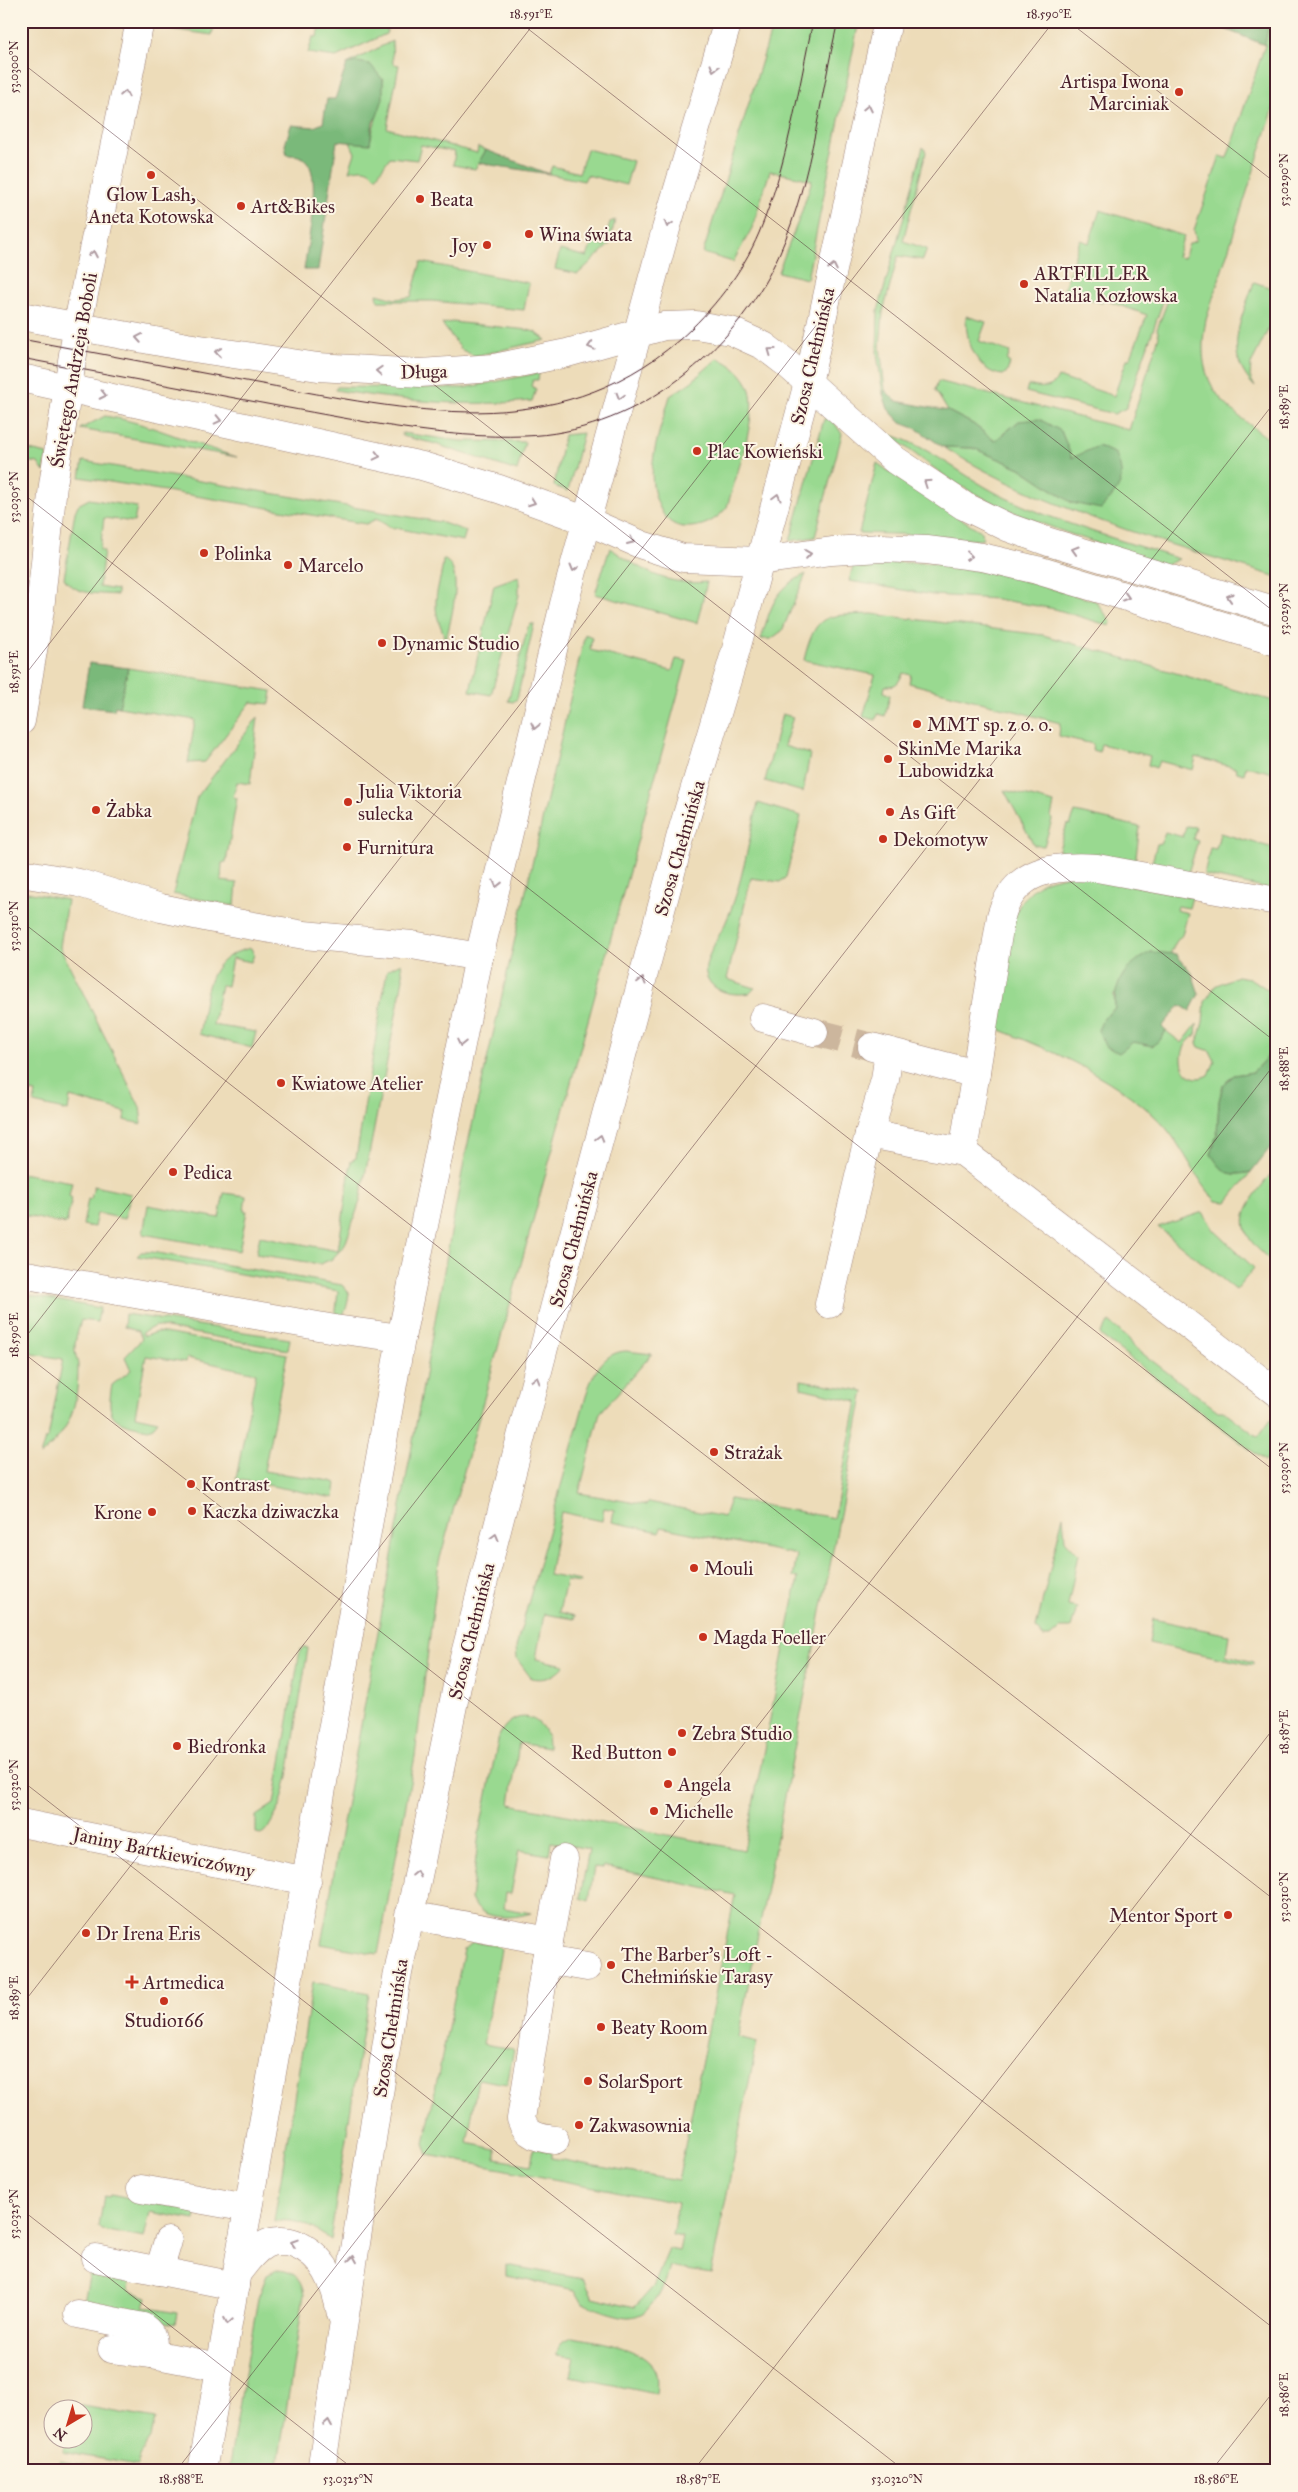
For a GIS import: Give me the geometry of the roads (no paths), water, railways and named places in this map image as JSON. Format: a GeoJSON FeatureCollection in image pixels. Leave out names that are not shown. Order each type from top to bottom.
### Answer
{"type":"FeatureCollection","features":[{"type":"Feature","properties":{"kind":"street","name":"Świętego Andrzeja Boboli"},"geometry":{"type":"LineString","coordinates":[[21,721],[40,610],[53,485],[77,328],[140,21]]}},
{"type":"Feature","properties":{"kind":"street"},"geometry":{"type":"LineString","coordinates":[[202,2471],[401,1338],[479,958],[564,604],[638,332],[728,21]]}},
{"type":"Feature","properties":{"kind":"street","name":"Szosa Chełmińska"},"geometry":{"type":"LineString","coordinates":[[321,2471],[409,1915],[473,1618],[681,835],[726,687],[808,383],[888,21]]}},
{"type":"Feature","properties":{"kind":"street","name":"Długa"},"geometry":{"type":"LineString","coordinates":[[21,316],[77,328],[318,367],[420,373],[494,368],[567,353],[664,326],[696,325],[732,331],[764,346],[895,460],[964,506],[1007,527],[1049,542],[1277,612]]}},
{"type":"Feature","properties":{"kind":"street"},"geometry":{"type":"LineString","coordinates":[[21,378],[422,466],[499,490],[587,521],[642,546],[683,558],[759,561],[832,551],[881,548],[927,550],[982,557],[1037,570],[1277,642]]}},
{"type":"Feature","properties":{"kind":"street"},"geometry":{"type":"LineString","coordinates":[[964,1152],[1002,910],[1013,891],[1036,873],[1057,867],[1097,868],[1277,901]]}},
{"type":"Feature","properties":{"kind":"street"},"geometry":{"type":"LineString","coordinates":[[21,873],[78,883],[161,908],[214,919],[304,935],[412,945],[479,958]]}},
{"type":"Feature","properties":{"kind":"street"},"geometry":{"type":"LineString","coordinates":[[763,1018],[814,1032]]}},
{"type":"Feature","properties":{"kind":"street"},"geometry":{"type":"LineString","coordinates":[[829,1304],[869,1134],[885,1080],[881,1049],[976,1074]]}},
{"type":"Feature","properties":{"kind":"street"},"geometry":{"type":"LineString","coordinates":[[869,1134],[964,1152],[1277,1393]]}},
{"type":"Feature","properties":{"kind":"street"},"geometry":{"type":"LineString","coordinates":[[21,1274],[334,1329],[401,1338]]}},
{"type":"Feature","properties":{"kind":"street","name":"Janiny Bartkiewiczówny"},"geometry":{"type":"LineString","coordinates":[[21,1823],[307,1881]]}},
{"type":"Feature","properties":{"kind":"street"},"geometry":{"type":"LineString","coordinates":[[555,2140],[533,2136],[523,2126],[521,2119],[547,1950],[564,1859]]}},
{"type":"Feature","properties":{"kind":"street"},"geometry":{"type":"LineString","coordinates":[[409,1915],[547,1950],[587,1967]]}},
{"type":"Feature","properties":{"kind":"street"},"geometry":{"type":"LineString","coordinates":[[141,2189],[248,2208]]}},
{"type":"Feature","properties":{"kind":"street"},"geometry":{"type":"LineString","coordinates":[[236,2279],[255,2252],[265,2244],[287,2240],[307,2248],[324,2264],[336,2292],[343,2324]]}},
{"type":"Feature","properties":{"kind":"street"},"geometry":{"type":"LineString","coordinates":[[159,2271],[168,2241]]}},
{"type":"Feature","properties":{"kind":"street"},"geometry":{"type":"LineString","coordinates":[[95,2258],[159,2271],[236,2279]]}},
{"type":"Feature","properties":{"kind":"street"},"geometry":{"type":"LineString","coordinates":[[78,2314],[143,2327],[154,2340],[152,2354]]}},
{"type":"Feature","properties":{"kind":"street"},"geometry":{"type":"LineString","coordinates":[[112,2349],[220,2366]]}},
{"type":"Feature","properties":{"kind":"tunnel"},"geometry":{"type":"LineString","coordinates":[[814,1032],[872,1047]]}},
{"type":"Feature","properties":{"kind":"tram line"},"geometry":{"type":"LineString","coordinates":[[21,339],[317,394],[425,410],[478,412],[531,408],[582,396],[631,374],[679,340],[703,317],[725,291],[744,263],[759,233],[777,181],[791,128],[813,21]]}},
{"type":"Feature","properties":{"kind":"tram line"},"geometry":{"type":"LineString","coordinates":[[21,358],[343,418],[433,432],[464,435],[525,436],[564,432],[602,421],[637,405],[671,385],[702,360],[730,332],[753,301],[773,267],[786,239],[796,209],[812,147],[838,21]]}},
{"type":"Feature","properties":{"kind":"place","name":"Artispa Iwona Marciniak"},"geometry":{"type":"Point","coordinates":[1179,92]}},
{"type":"Feature","properties":{"kind":"place","name":"Glow Lash, Aneta Kotowska"},"geometry":{"type":"Point","coordinates":[151,175]}},
{"type":"Feature","properties":{"kind":"place","name":"Beata"},"geometry":{"type":"Point","coordinates":[420,199]}},
{"type":"Feature","properties":{"kind":"place","name":"Art&Bikes"},"geometry":{"type":"Point","coordinates":[241,206]}},
{"type":"Feature","properties":{"kind":"place","name":"Wina świata"},"geometry":{"type":"Point","coordinates":[529,234]}},
{"type":"Feature","properties":{"kind":"place","name":"Joy"},"geometry":{"type":"Point","coordinates":[487,245]}},
{"type":"Feature","properties":{"kind":"place","name":"ARTFILLER Natalia Kozłowska"},"geometry":{"type":"Point","coordinates":[1024,284]}},
{"type":"Feature","properties":{"kind":"place","name":"Plac Kowieński"},"geometry":{"type":"Point","coordinates":[697,451]}},
{"type":"Feature","properties":{"kind":"place","name":"Polinka"},"geometry":{"type":"Point","coordinates":[204,553]}},
{"type":"Feature","properties":{"kind":"place","name":"Marcelo"},"geometry":{"type":"Point","coordinates":[288,565]}},
{"type":"Feature","properties":{"kind":"place","name":"Dynamic Studio"},"geometry":{"type":"Point","coordinates":[382,643]}},
{"type":"Feature","properties":{"kind":"place","name":"MMT sp. z o. o."},"geometry":{"type":"Point","coordinates":[917,724]}},
{"type":"Feature","properties":{"kind":"place","name":"SkinMe Marika Lubowidzka"},"geometry":{"type":"Point","coordinates":[888,759]}},
{"type":"Feature","properties":{"kind":"place","name":"Julia Viktoria sulecka"},"geometry":{"type":"Point","coordinates":[348,802]}},
{"type":"Feature","properties":{"kind":"place","name":"Żabka"},"geometry":{"type":"Point","coordinates":[96,810]}},
{"type":"Feature","properties":{"kind":"place","name":"As Gift"},"geometry":{"type":"Point","coordinates":[890,812]}},
{"type":"Feature","properties":{"kind":"place","name":"Dekomotyw"},"geometry":{"type":"Point","coordinates":[883,839]}},
{"type":"Feature","properties":{"kind":"place","name":"Furnitura"},"geometry":{"type":"Point","coordinates":[347,847]}},
{"type":"Feature","properties":{"kind":"place","name":"Kwiatowe Atelier"},"geometry":{"type":"Point","coordinates":[281,1083]}},
{"type":"Feature","properties":{"kind":"place","name":"Pedica"},"geometry":{"type":"Point","coordinates":[173,1172]}},
{"type":"Feature","properties":{"kind":"place","name":"Strażak"},"geometry":{"type":"Point","coordinates":[714,1452]}},
{"type":"Feature","properties":{"kind":"place","name":"Kontrast"},"geometry":{"type":"Point","coordinates":[191,1484]}},
{"type":"Feature","properties":{"kind":"place","name":"Kaczka dziwaczka"},"geometry":{"type":"Point","coordinates":[192,1511]}},
{"type":"Feature","properties":{"kind":"place","name":"Krone"},"geometry":{"type":"Point","coordinates":[152,1512]}},
{"type":"Feature","properties":{"kind":"place","name":"Mouli"},"geometry":{"type":"Point","coordinates":[694,1568]}},
{"type":"Feature","properties":{"kind":"place","name":"Magda Foeller"},"geometry":{"type":"Point","coordinates":[703,1637]}},
{"type":"Feature","properties":{"kind":"place","name":"Zebra Studio"},"geometry":{"type":"Point","coordinates":[682,1733]}},
{"type":"Feature","properties":{"kind":"place","name":"Biedronka"},"geometry":{"type":"Point","coordinates":[177,1746]}},
{"type":"Feature","properties":{"kind":"place","name":"Red Button"},"geometry":{"type":"Point","coordinates":[672,1752]}},
{"type":"Feature","properties":{"kind":"place","name":"Angela"},"geometry":{"type":"Point","coordinates":[668,1784]}},
{"type":"Feature","properties":{"kind":"place","name":"Michelle"},"geometry":{"type":"Point","coordinates":[654,1811]}},
{"type":"Feature","properties":{"kind":"place","name":"Mentor Sport"},"geometry":{"type":"Point","coordinates":[1228,1915]}},
{"type":"Feature","properties":{"kind":"place","name":"Dr Irena Eris"},"geometry":{"type":"Point","coordinates":[86,1933]}},
{"type":"Feature","properties":{"kind":"place","name":"The Barber's Loft - Chełmińskie Tarasy"},"geometry":{"type":"Point","coordinates":[611,1965]}},
{"type":"Feature","properties":{"kind":"place","name":"Artmedica"},"geometry":{"type":"Point","coordinates":[132,1982]}},
{"type":"Feature","properties":{"kind":"place","name":"Studio166"},"geometry":{"type":"Point","coordinates":[164,2001]}},
{"type":"Feature","properties":{"kind":"place","name":"Beaty Room"},"geometry":{"type":"Point","coordinates":[601,2027]}},
{"type":"Feature","properties":{"kind":"place","name":"SolarSport"},"geometry":{"type":"Point","coordinates":[588,2081]}},
{"type":"Feature","properties":{"kind":"place","name":"Zakwasownia"},"geometry":{"type":"Point","coordinates":[579,2125]}}]}
